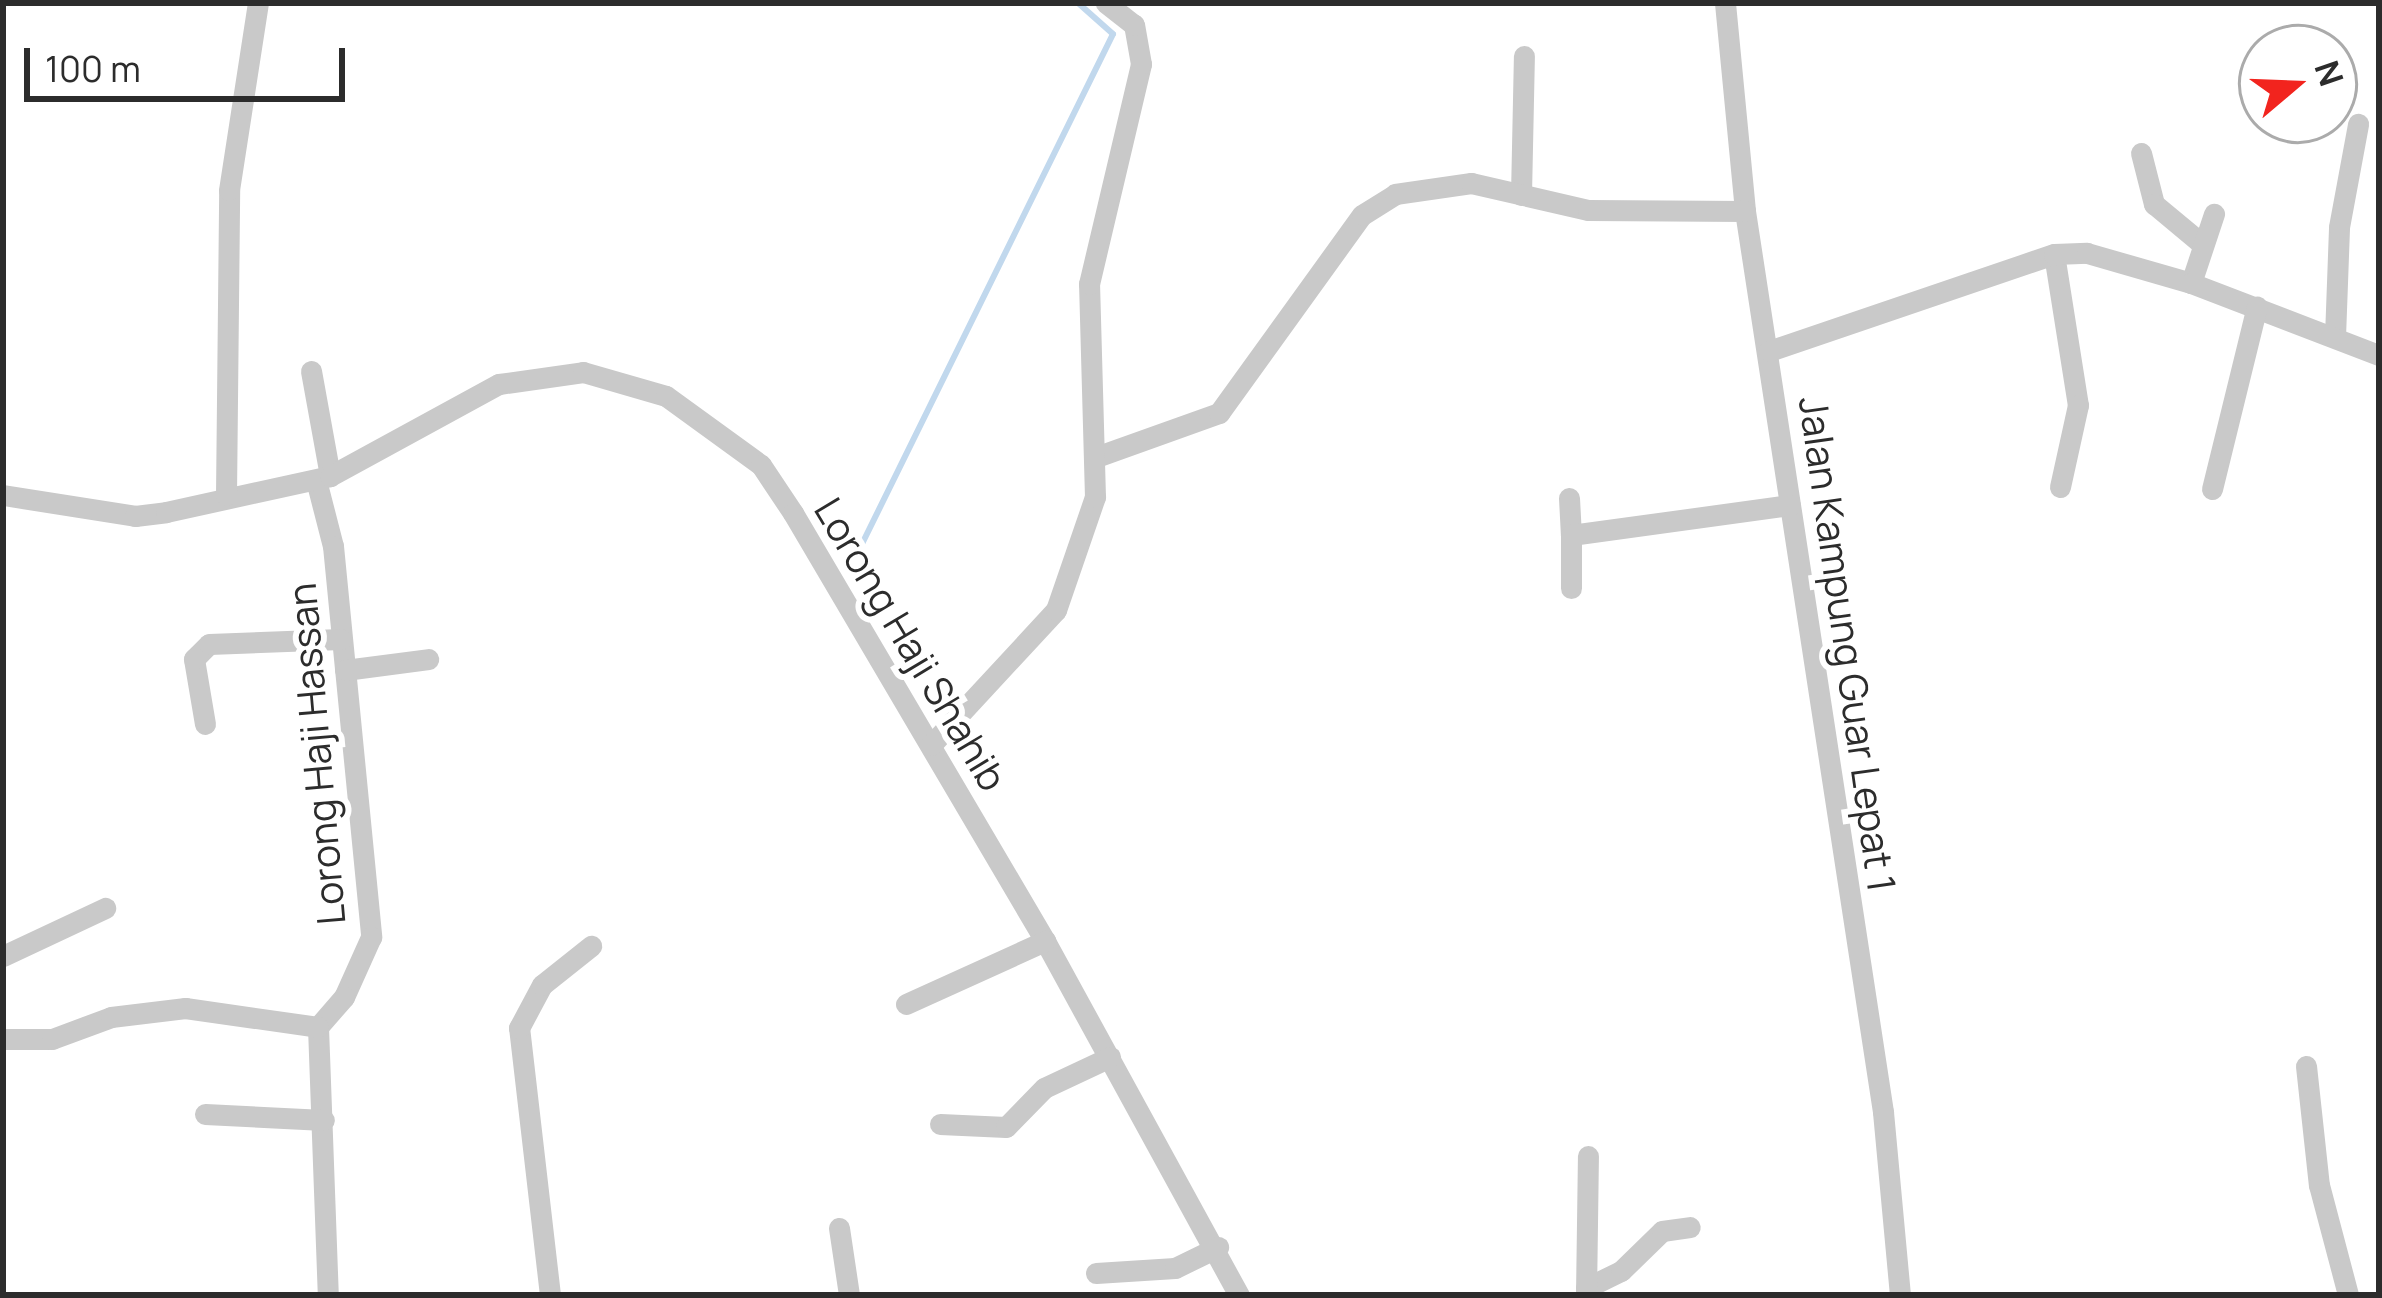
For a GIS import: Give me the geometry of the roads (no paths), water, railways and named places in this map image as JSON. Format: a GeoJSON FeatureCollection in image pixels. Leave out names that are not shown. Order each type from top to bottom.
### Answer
{"type":"FeatureCollection","features":[{"type":"Feature","properties":{"kind":"street"},"geometry":{"type":"LineString","coordinates":[[226,495],[229,190],[258,3]]}},
{"type":"Feature","properties":{"kind":"street"},"geometry":{"type":"LineString","coordinates":[[931,745],[1056,610],[1083,544],[1096,457],[1089,284],[1141,64],[1134,25],[1106,3]]}},
{"type":"Feature","properties":{"kind":"street","name":"Jalan Kampung Guar Lepat 1"},"geometry":{"type":"LineString","coordinates":[[1725,3],[1745,211],[1882,1112],[1900,1295]]}},
{"type":"Feature","properties":{"kind":"street"},"geometry":{"type":"LineString","coordinates":[[1521,195],[1524,56]]}},
{"type":"Feature","properties":{"kind":"street"},"geometry":{"type":"LineString","coordinates":[[2335,337],[2339,227],[2354,144]]}},
{"type":"Feature","properties":{"kind":"street"},"geometry":{"type":"LineString","coordinates":[[2141,153],[2154,204],[2202,244]]}},
{"type":"Feature","properties":{"kind":"street"},"geometry":{"type":"LineString","coordinates":[[1096,457],[1219,413],[1362,215],[1395,194],[1471,183],[1588,210],[1745,211]]}},
{"type":"Feature","properties":{"kind":"street"},"geometry":{"type":"LineString","coordinates":[[2191,283],[2214,214]]}},
{"type":"Feature","properties":{"kind":"street"},"geometry":{"type":"LineString","coordinates":[[1769,351],[2054,254],[2087,253],[2257,306],[2379,355]]}},
{"type":"Feature","properties":{"kind":"street"},"geometry":{"type":"LineString","coordinates":[[2054,254],[2078,405],[2060,487]]}},
{"type":"Feature","properties":{"kind":"street"},"geometry":{"type":"LineString","coordinates":[[2212,489],[2257,306]]}},
{"type":"Feature","properties":{"kind":"street","name":"Lorong Haji Hassan"},"geometry":{"type":"LineString","coordinates":[[311,371],[333,546],[370,937],[344,997],[318,1028]]}},
{"type":"Feature","properties":{"kind":"street","name":"Lorong Haji Shahib"},"geometry":{"type":"LineString","coordinates":[[3,495],[135,516],[323,478],[499,384],[583,372],[666,396],[760,465],[1045,941],[1218,1247],[1239,1295]]}},
{"type":"Feature","properties":{"kind":"street"},"geometry":{"type":"LineString","coordinates":[[1569,498],[1571,588]]}},
{"type":"Feature","properties":{"kind":"street"},"geometry":{"type":"LineString","coordinates":[[1571,535],[1790,506]]}},
{"type":"Feature","properties":{"kind":"street"},"geometry":{"type":"LineString","coordinates":[[206,724],[194,658],[209,644],[341,638]]}},
{"type":"Feature","properties":{"kind":"street"},"geometry":{"type":"LineString","coordinates":[[345,670],[428,659]]}},
{"type":"Feature","properties":{"kind":"street"},"geometry":{"type":"LineString","coordinates":[[3,956],[105,908]]}},
{"type":"Feature","properties":{"kind":"street"},"geometry":{"type":"LineString","coordinates":[[906,1004],[1045,941]]}},
{"type":"Feature","properties":{"kind":"street"},"geometry":{"type":"LineString","coordinates":[[550,1295],[518,1028],[542,985],[591,946]]}},
{"type":"Feature","properties":{"kind":"street"},"geometry":{"type":"LineString","coordinates":[[3,1039],[52,1039],[111,1017],[185,1008],[318,1028],[328,1295]]}},
{"type":"Feature","properties":{"kind":"street"},"geometry":{"type":"LineString","coordinates":[[940,1124],[1006,1127],[1043,1088],[1110,1057]]}},
{"type":"Feature","properties":{"kind":"street"},"geometry":{"type":"LineString","coordinates":[[2306,1066],[2320,1185],[2348,1295]]}},
{"type":"Feature","properties":{"kind":"street"},"geometry":{"type":"LineString","coordinates":[[205,1114],[324,1120]]}},
{"type":"Feature","properties":{"kind":"street"},"geometry":{"type":"LineString","coordinates":[[1586,1292],[1588,1156]]}},
{"type":"Feature","properties":{"kind":"street"},"geometry":{"type":"LineString","coordinates":[[1586,1292],[1621,1271],[1662,1231],[1690,1227]]}},
{"type":"Feature","properties":{"kind":"street"},"geometry":{"type":"LineString","coordinates":[[839,1228],[849,1295]]}},
{"type":"Feature","properties":{"kind":"street"},"geometry":{"type":"LineString","coordinates":[[1096,1273],[1174,1268],[1218,1247]]}},
{"type":"Feature","properties":{"kind":"street"},"geometry":{"type":"LineString","coordinates":[[1140,1271],[1140,1295]]}},
{"type":"Feature","properties":{"kind":"waterway"},"geometry":{"type":"LineString","coordinates":[[859,550],[1113,34],[1078,3]]}}]}
